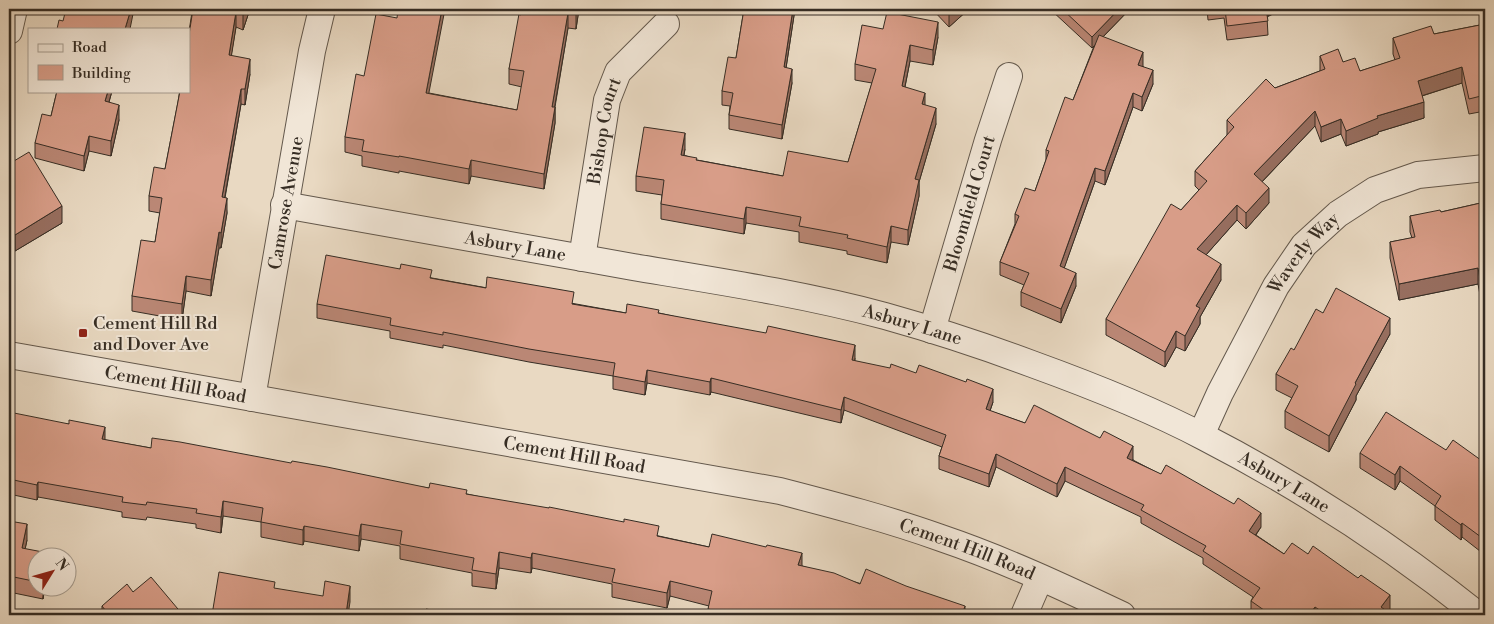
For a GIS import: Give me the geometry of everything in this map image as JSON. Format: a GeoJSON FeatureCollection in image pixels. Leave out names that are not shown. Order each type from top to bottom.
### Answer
{"type":"FeatureCollection","features":[{"type":"Feature","properties":{"kind":"street"},"geometry":{"type":"LineString","coordinates":[[9,31],[14,9]]}},
{"type":"Feature","properties":{"kind":"street","name":"Camrose Avenue"},"geometry":{"type":"LineString","coordinates":[[252,398],[284,205],[312,52],[322,9]]}},
{"type":"Feature","properties":{"kind":"street","name":"Bishop Court"},"geometry":{"type":"LineString","coordinates":[[582,258],[607,100],[618,72],[666,24]]}},
{"type":"Feature","properties":{"kind":"street","name":"Bloomfield Court"},"geometry":{"type":"LineString","coordinates":[[932,330],[988,140],[1009,76]]}},
{"type":"Feature","properties":{"kind":"street","name":"Waverly Way"},"geometry":{"type":"LineString","coordinates":[[1200,435],[1220,392],[1276,286],[1304,245],[1311,238],[1338,214],[1375,190],[1418,174],[1485,168]]}},
{"type":"Feature","properties":{"kind":"street","name":"Asbury Lane"},"geometry":{"type":"LineString","coordinates":[[284,205],[723,282],[814,300],[883,316],[978,344],[1083,382],[1200,435],[1266,471],[1377,540],[1478,615]]}},
{"type":"Feature","properties":{"kind":"street","name":"Cement Hill Road"},"geometry":{"type":"LineString","coordinates":[[9,355],[780,491],[861,512],[941,538],[1040,578],[1122,615]]}},
{"type":"Feature","properties":{"kind":"street"},"geometry":{"type":"LineString","coordinates":[[1024,615],[1040,578]]}},
{"type":"Feature","properties":{"kind":"building"},"geometry":{"type":"Polygon","coordinates":[[[66,9],[131,9],[125,28],[57,28],[59,20],[63,21],[66,9]]]}},
{"type":"Feature","properties":{"kind":"building"},"geometry":{"type":"Polygon","coordinates":[[[193,9],[245,9],[243,14],[236,12],[229,55],[250,59],[245,89],[241,89],[222,197],[227,198],[211,280],[186,276],[182,304],[132,296],[141,240],[155,242],[162,198],[149,196],[154,167],[165,169],[180,92],[190,92],[190,28],[193,9]]]}},
{"type":"Feature","properties":{"kind":"building"},"geometry":{"type":"Polygon","coordinates":[[[398,9],[442,9],[426,93],[517,110],[524,71],[509,69],[519,14],[521,15],[522,9],[576,9],[576,14],[568,13],[552,107],[555,107],[544,174],[471,160],[469,169],[362,151],[364,140],[345,137],[356,74],[364,76],[376,14],[397,18],[398,9]]]}},
{"type":"Feature","properties":{"kind":"building"},"geometry":{"type":"Polygon","coordinates":[[[744,9],[793,9],[784,67],[792,69],[782,125],[729,115],[733,93],[722,91],[728,57],[736,58],[744,9]]]}},
{"type":"Feature","properties":{"kind":"building"},"geometry":{"type":"Polygon","coordinates":[[[1062,9],[1119,9],[1092,37],[1062,9]]]}},
{"type":"Feature","properties":{"kind":"building"},"geometry":{"type":"Polygon","coordinates":[[[1225,9],[1266,9],[1268,21],[1227,26],[1225,9]]]}},
{"type":"Feature","properties":{"kind":"building"},"geometry":{"type":"Polygon","coordinates":[[[887,12],[938,22],[933,50],[910,45],[902,86],[925,93],[922,104],[936,108],[915,179],[919,180],[908,230],[891,226],[887,247],[847,238],[848,235],[799,226],[801,217],[746,207],[744,219],[661,204],[664,180],[636,176],[644,127],[685,133],[681,155],[697,158],[696,160],[783,176],[788,151],[848,162],[876,69],[855,64],[862,25],[883,29],[887,12]]]}},
{"type":"Feature","properties":{"kind":"building"},"geometry":{"type":"Polygon","coordinates":[[[1485,24],[1485,95],[1469,99],[1462,67],[1418,81],[1424,102],[1377,116],[1378,118],[1346,131],[1341,119],[1321,127],[1315,111],[1254,174],[1269,188],[1246,213],[1237,205],[1197,249],[1221,264],[1196,306],[1200,308],[1185,336],[1176,331],[1165,352],[1106,319],[1171,204],[1181,210],[1207,181],[1195,171],[1234,127],[1227,120],[1266,79],[1275,88],[1325,69],[1320,56],[1338,49],[1343,62],[1355,58],[1360,71],[1400,58],[1393,38],[1431,26],[1434,34],[1485,24]]]}},
{"type":"Feature","properties":{"kind":"building"},"geometry":{"type":"Polygon","coordinates":[[[1099,35],[1143,52],[1138,65],[1153,70],[1142,97],[1133,93],[1105,171],[1095,168],[1060,266],[1076,273],[1061,309],[1021,292],[1029,273],[1000,262],[1019,216],[1015,214],[1025,188],[1035,191],[1049,151],[1046,150],[1065,97],[1073,100],[1099,35]]]}},
{"type":"Feature","properties":{"kind":"building"},"geometry":{"type":"Polygon","coordinates":[[[57,92],[108,92],[105,101],[119,105],[111,141],[89,136],[84,156],[35,143],[42,114],[51,116],[57,92]]]}},
{"type":"Feature","properties":{"kind":"building"},"geometry":{"type":"Polygon","coordinates":[[[29,152],[62,206],[15,235],[9,225],[9,164],[29,152]]]}},
{"type":"Feature","properties":{"kind":"building"},"geometry":{"type":"Polygon","coordinates":[[[1485,202],[1485,278],[1480,279],[1478,268],[1399,284],[1390,242],[1415,237],[1410,216],[1440,210],[1441,212],[1485,202]]]}},
{"type":"Feature","properties":{"kind":"building"},"geometry":{"type":"Polygon","coordinates":[[[326,255],[400,269],[401,264],[432,270],[430,278],[486,288],[487,277],[574,292],[572,304],[626,313],[627,304],[659,310],[658,313],[766,333],[768,326],[855,345],[852,360],[890,368],[891,364],[916,373],[919,365],[966,382],[967,379],[993,389],[986,409],[1025,423],[1034,405],[1100,438],[1104,431],[1133,446],[1127,458],[1161,474],[1166,465],[1234,504],[1238,498],[1261,513],[1249,531],[1284,554],[1292,543],[1308,554],[1313,546],[1358,578],[1361,575],[1390,595],[1381,607],[1392,615],[1327,615],[1315,607],[1309,615],[1271,615],[1251,601],[1260,588],[1203,551],[1206,546],[1141,510],[1144,505],[1065,467],[1057,484],[996,454],[989,474],[939,456],[946,435],[844,397],[841,410],[711,378],[710,382],[647,370],[645,382],[613,376],[615,363],[443,332],[443,335],[390,325],[391,318],[317,304],[326,255]]]}},
{"type":"Feature","properties":{"kind":"building"},"geometry":{"type":"Polygon","coordinates":[[[1336,288],[1390,318],[1329,436],[1285,411],[1298,386],[1276,374],[1291,348],[1294,350],[1316,309],[1323,313],[1336,288]]]}},
{"type":"Feature","properties":{"kind":"building"},"geometry":{"type":"Polygon","coordinates":[[[1386,412],[1446,450],[1453,440],[1485,463],[1485,540],[1435,506],[1441,496],[1400,466],[1395,475],[1360,453],[1386,412]]]}},
{"type":"Feature","properties":{"kind":"building"},"geometry":{"type":"Polygon","coordinates":[[[14,413],[69,424],[69,420],[105,427],[102,439],[151,448],[152,438],[180,442],[291,463],[292,461],[327,467],[429,488],[430,483],[467,490],[466,494],[549,507],[624,522],[624,519],[659,526],[657,536],[709,547],[712,534],[766,547],[767,545],[802,553],[798,565],[834,573],[860,584],[866,569],[906,586],[965,606],[962,615],[737,615],[708,609],[712,591],[670,581],[667,593],[612,582],[615,569],[532,553],[531,558],[499,552],[496,574],[472,570],[474,558],[400,544],[402,531],[361,524],[359,536],[304,526],[303,530],[261,522],[263,508],[223,501],[221,517],[196,513],[197,509],[147,502],[146,505],[122,502],[123,497],[38,482],[37,485],[9,479],[9,426],[11,427],[14,413]]]}},
{"type":"Feature","properties":{"kind":"building"},"geometry":{"type":"Polygon","coordinates":[[[9,521],[27,524],[22,548],[28,549],[28,580],[9,576],[9,521]]]}},
{"type":"Feature","properties":{"kind":"building"},"geometry":{"type":"Polygon","coordinates":[[[219,572],[275,582],[274,588],[323,596],[325,581],[350,586],[346,614],[350,615],[212,615],[219,572]]]}},
{"type":"Feature","properties":{"kind":"building"},"geometry":{"type":"Polygon","coordinates":[[[151,577],[183,615],[109,615],[102,606],[127,584],[133,592],[151,577]]]}},
{"type":"Feature","properties":{"kind":"building"},"geometry":{"type":"Polygon","coordinates":[[[426,609],[460,615],[425,615],[426,609]]]}},
{"type":"Feature","properties":{"kind":"place","name":"Cement Hill Rd and Dover Ave"},"geometry":{"type":"Point","coordinates":[83,333]}}]}
